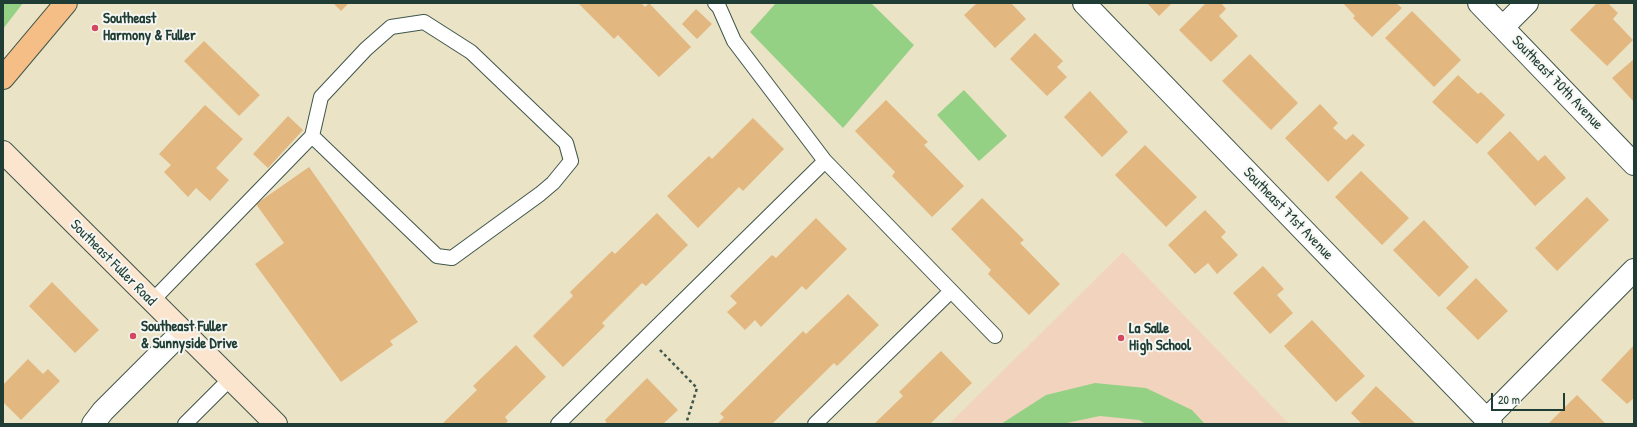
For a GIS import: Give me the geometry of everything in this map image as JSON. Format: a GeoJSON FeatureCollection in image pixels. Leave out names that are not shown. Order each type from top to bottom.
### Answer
{"type":"FeatureCollection","features":[{"type":"Feature","properties":{"kind":"main road"},"geometry":{"type":"LineString","coordinates":[[3,78],[66,3]]}},
{"type":"Feature","properties":{"kind":"street","name":"Southeast 71st Avenue"},"geometry":{"type":"LineString","coordinates":[[1084,3],[1489,422]]}},
{"type":"Feature","properties":{"kind":"street","name":"Southeast 70th Avenue"},"geometry":{"type":"LineString","coordinates":[[1479,3],[1634,164]]}},
{"type":"Feature","properties":{"kind":"street"},"geometry":{"type":"LineString","coordinates":[[1503,27],[1527,3]]}},
{"type":"Feature","properties":{"kind":"street","name":"Southeast Fuller Road"},"geometry":{"type":"LineString","coordinates":[[3,152],[276,424]]}},
{"type":"Feature","properties":{"kind":"street"},"geometry":{"type":"LineString","coordinates":[[1489,422],[1634,270]]}},
{"type":"Feature","properties":{"kind":"street"},"geometry":{"type":"LineString","coordinates":[[93,424],[103,411],[182,332]]}},
{"type":"Feature","properties":{"kind":"lane"},"geometry":{"type":"LineString","coordinates":[[715,3],[719,7],[734,41],[825,161],[950,292],[995,336]]}},
{"type":"Feature","properties":{"kind":"lane"},"geometry":{"type":"LineString","coordinates":[[152,301],[312,136],[321,97],[366,49],[391,26],[424,22],[471,52],[566,143],[571,161],[553,183],[540,194],[452,258],[437,256],[312,136]]}},
{"type":"Feature","properties":{"kind":"lane"},"geometry":{"type":"LineString","coordinates":[[558,424],[825,161]]}},
{"type":"Feature","properties":{"kind":"lane"},"geometry":{"type":"LineString","coordinates":[[816,424],[950,292]]}},
{"type":"Feature","properties":{"kind":"lane"},"geometry":{"type":"LineString","coordinates":[[185,424],[230,379]]}},
{"type":"Feature","properties":{"kind":"path"},"geometry":{"type":"LineString","coordinates":[[647,336],[697,388],[686,424]]}},
{"type":"Feature","properties":{"kind":"shaded area","name":"La Salle High School"},"geometry":{"type":"Polygon","coordinates":[[[1123,252],[1289,424],[949,424],[1123,252]]]}},
{"type":"Feature","properties":{"kind":"green space"},"geometry":{"type":"Polygon","coordinates":[[[3,3],[23,3],[3,29],[3,3]]]}},
{"type":"Feature","properties":{"kind":"green space"},"geometry":{"type":"Polygon","coordinates":[[[776,3],[871,3],[914,45],[843,128],[750,32],[776,3]]]}},
{"type":"Feature","properties":{"kind":"green space"},"geometry":{"type":"Polygon","coordinates":[[[964,90],[1007,136],[979,161],[937,115],[964,90]]]}},
{"type":"Feature","properties":{"kind":"green space"},"geometry":{"type":"Polygon","coordinates":[[[1095,383],[1146,388],[1192,410],[1205,424],[1146,424],[1139,420],[1100,416],[1062,424],[1001,424],[1046,395],[1095,383]]]}},
{"type":"Feature","properties":{"kind":"building"},"geometry":{"type":"Polygon","coordinates":[[[333,3],[349,3],[341,11],[333,3]]]}},
{"type":"Feature","properties":{"kind":"building"},"geometry":{"type":"Polygon","coordinates":[[[578,3],[641,3],[645,7],[649,3],[691,47],[659,77],[618,35],[614,39],[578,3]]]}},
{"type":"Feature","properties":{"kind":"building"},"geometry":{"type":"Polygon","coordinates":[[[977,3],[1011,3],[1026,19],[995,48],[964,15],[977,3]]]}},
{"type":"Feature","properties":{"kind":"building"},"geometry":{"type":"Polygon","coordinates":[[[1147,3],[1172,3],[1159,16],[1147,3]]]}},
{"type":"Feature","properties":{"kind":"building"},"geometry":{"type":"Polygon","coordinates":[[[1206,3],[1221,3],[1226,9],[1219,16],[1238,36],[1211,62],[1179,30],[1206,3]]]}},
{"type":"Feature","properties":{"kind":"building"},"geometry":{"type":"Polygon","coordinates":[[[1343,3],[1396,3],[1402,8],[1372,37],[1353,18],[1355,16],[1343,3]]]}},
{"type":"Feature","properties":{"kind":"building"},"geometry":{"type":"Polygon","coordinates":[[[1597,3],[1608,3],[1618,13],[1613,19],[1633,40],[1607,66],[1570,30],[1597,3]]]}},
{"type":"Feature","properties":{"kind":"building"},"geometry":{"type":"Polygon","coordinates":[[[696,9],[712,24],[697,39],[682,24],[696,9]]]}},
{"type":"Feature","properties":{"kind":"building"},"geometry":{"type":"Polygon","coordinates":[[[1412,11],[1461,60],[1434,87],[1385,38],[1412,11]]]}},
{"type":"Feature","properties":{"kind":"building"},"geometry":{"type":"Polygon","coordinates":[[[1035,33],[1063,61],[1057,67],[1067,77],[1047,96],[1010,59],[1035,33]]]}},
{"type":"Feature","properties":{"kind":"building"},"geometry":{"type":"Polygon","coordinates":[[[204,41],[260,95],[239,116],[184,61],[204,41]]]}},
{"type":"Feature","properties":{"kind":"building"},"geometry":{"type":"Polygon","coordinates":[[[1250,54],[1298,103],[1271,130],[1222,81],[1250,54]]]}},
{"type":"Feature","properties":{"kind":"building"},"geometry":{"type":"Polygon","coordinates":[[[1634,59],[1634,102],[1612,78],[1634,59]]]}},
{"type":"Feature","properties":{"kind":"building"},"geometry":{"type":"Polygon","coordinates":[[[1458,75],[1478,94],[1481,92],[1505,115],[1477,144],[1432,102],[1458,75]]]}},
{"type":"Feature","properties":{"kind":"building"},"geometry":{"type":"Polygon","coordinates":[[[1090,91],[1128,132],[1102,157],[1064,117],[1090,91]]]}},
{"type":"Feature","properties":{"kind":"building"},"geometry":{"type":"Polygon","coordinates":[[[886,100],[928,142],[924,145],[964,186],[932,217],[892,176],[895,172],[855,131],[886,100]]]}},
{"type":"Feature","properties":{"kind":"building"},"geometry":{"type":"Polygon","coordinates":[[[1320,104],[1338,123],[1333,128],[1346,140],[1353,134],[1365,145],[1328,182],[1285,138],[1320,104]]]}},
{"type":"Feature","properties":{"kind":"building"},"geometry":{"type":"Polygon","coordinates":[[[205,105],[243,139],[216,168],[229,180],[210,201],[196,188],[188,197],[164,172],[171,165],[159,154],[205,105]]]}},
{"type":"Feature","properties":{"kind":"building"},"geometry":{"type":"Polygon","coordinates":[[[288,116],[303,130],[268,168],[253,154],[288,116]]]}},
{"type":"Feature","properties":{"kind":"building"},"geometry":{"type":"Polygon","coordinates":[[[753,118],[784,149],[743,191],[739,187],[698,228],[667,196],[709,156],[712,159],[753,118]]]}},
{"type":"Feature","properties":{"kind":"building"},"geometry":{"type":"Polygon","coordinates":[[[1510,131],[1538,161],[1545,155],[1566,178],[1535,206],[1487,153],[1510,131]]]}},
{"type":"Feature","properties":{"kind":"building"},"geometry":{"type":"Polygon","coordinates":[[[1145,145],[1197,197],[1166,227],[1115,175],[1145,145]]]}},
{"type":"Feature","properties":{"kind":"building"},"geometry":{"type":"Polygon","coordinates":[[[309,167],[418,322],[390,341],[393,345],[341,382],[255,264],[284,243],[256,204],[309,167]]]}},
{"type":"Feature","properties":{"kind":"building"},"geometry":{"type":"Polygon","coordinates":[[[1361,171],[1409,218],[1382,245],[1335,197],[1361,171]]]}},
{"type":"Feature","properties":{"kind":"building"},"geometry":{"type":"Polygon","coordinates":[[[1587,197],[1609,220],[1557,271],[1535,248],[1587,197]]]}},
{"type":"Feature","properties":{"kind":"building"},"geometry":{"type":"Polygon","coordinates":[[[982,198],[1024,240],[1020,243],[1060,284],[1029,315],[988,274],[991,270],[951,229],[982,198]]]}},
{"type":"Feature","properties":{"kind":"building"},"geometry":{"type":"Polygon","coordinates":[[[1205,210],[1226,232],[1221,237],[1238,255],[1217,274],[1208,263],[1195,274],[1168,245],[1205,210]]]}},
{"type":"Feature","properties":{"kind":"building"},"geometry":{"type":"Polygon","coordinates":[[[657,213],[688,245],[646,286],[642,283],[602,323],[605,326],[563,367],[533,336],[573,296],[570,292],[612,251],[615,254],[657,213]]]}},
{"type":"Feature","properties":{"kind":"building"},"geometry":{"type":"Polygon","coordinates":[[[816,218],[847,249],[806,290],[802,286],[761,327],[755,320],[745,330],[727,312],[737,303],[730,296],[772,255],[776,258],[816,218]]]}},
{"type":"Feature","properties":{"kind":"building"},"geometry":{"type":"Polygon","coordinates":[[[1424,220],[1469,267],[1439,297],[1393,250],[1424,220]]]}},
{"type":"Feature","properties":{"kind":"building"},"geometry":{"type":"Polygon","coordinates":[[[1263,266],[1284,289],[1277,295],[1293,313],[1270,334],[1233,293],[1263,266]]]}},
{"type":"Feature","properties":{"kind":"building"},"geometry":{"type":"Polygon","coordinates":[[[1476,278],[1508,311],[1478,340],[1446,308],[1476,278]]]}},
{"type":"Feature","properties":{"kind":"building"},"geometry":{"type":"Polygon","coordinates":[[[52,282],[99,330],[75,353],[29,306],[52,282]]]}},
{"type":"Feature","properties":{"kind":"building"},"geometry":{"type":"Polygon","coordinates":[[[848,294],[879,325],[837,366],[834,363],[772,424],[717,424],[724,417],[720,414],[803,331],[806,334],[848,294]]]}},
{"type":"Feature","properties":{"kind":"building"},"geometry":{"type":"Polygon","coordinates":[[[1312,320],[1365,376],[1336,402],[1284,346],[1312,320]]]}},
{"type":"Feature","properties":{"kind":"building"},"geometry":{"type":"Polygon","coordinates":[[[516,345],[546,377],[505,417],[508,421],[505,424],[442,424],[477,390],[473,386],[516,345]]]}},
{"type":"Feature","properties":{"kind":"building"},"geometry":{"type":"Polygon","coordinates":[[[1634,345],[1634,398],[1627,404],[1601,380],[1634,345]]]}},
{"type":"Feature","properties":{"kind":"building"},"geometry":{"type":"Polygon","coordinates":[[[941,351],[972,383],[930,424],[874,424],[903,396],[899,392],[941,351]]]}},
{"type":"Feature","properties":{"kind":"building"},"geometry":{"type":"Polygon","coordinates":[[[28,359],[43,374],[48,369],[60,381],[21,420],[3,402],[3,385],[28,359]]]}},
{"type":"Feature","properties":{"kind":"building"},"geometry":{"type":"Polygon","coordinates":[[[647,378],[678,410],[663,424],[607,424],[605,420],[647,378]]]}},
{"type":"Feature","properties":{"kind":"building"},"geometry":{"type":"Polygon","coordinates":[[[1376,386],[1416,424],[1362,424],[1351,413],[1376,386]]]}},
{"type":"Feature","properties":{"kind":"building"},"geometry":{"type":"Polygon","coordinates":[[[1577,395],[1606,424],[1549,423],[1577,395]]]}},
{"type":"Feature","properties":{"kind":"place","name":"Southeast Harmony & Fuller"},"geometry":{"type":"Point","coordinates":[95,28]}},
{"type":"Feature","properties":{"kind":"place","name":"Southeast Fuller & Sunnyside Drive"},"geometry":{"type":"Point","coordinates":[133,336]}},
{"type":"Feature","properties":{"kind":"place","name":"La Salle High School"},"geometry":{"type":"Point","coordinates":[1121,338]}}]}
